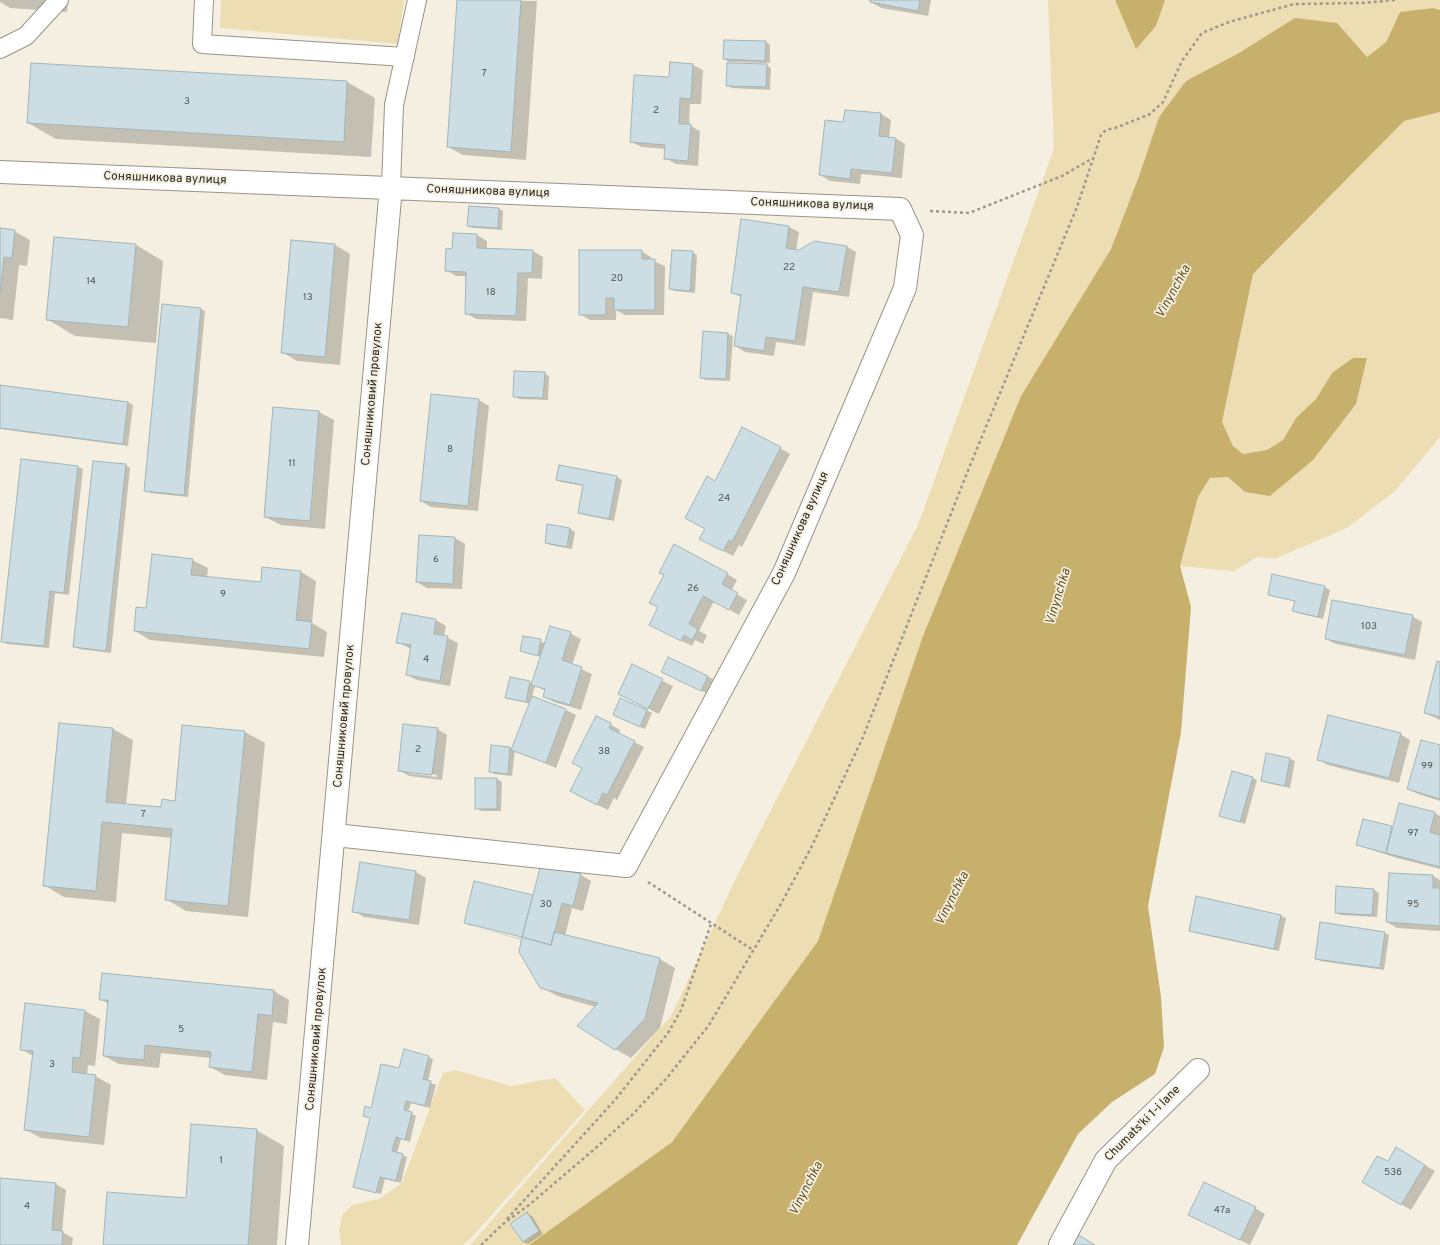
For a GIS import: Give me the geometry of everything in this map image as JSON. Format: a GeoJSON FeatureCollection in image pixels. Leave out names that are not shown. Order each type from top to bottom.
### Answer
{"type":"FeatureCollection","features":[{"type":"Feature","properties":{"kind":"street","name":"Соняшникова вулиця"},"geometry":{"type":"LineString","coordinates":[[0,172],[900,209],[912,235],[905,288],[784,573],[626,866]]}},
{"type":"Feature","properties":{"kind":"street","name":"Соняшниковий провулок"},"geometry":{"type":"LineString","coordinates":[[297,1245],[335,835],[391,188]]}},
{"type":"Feature","properties":{"kind":"street"},"geometry":{"type":"LineString","coordinates":[[335,835],[626,866]]}},
{"type":"Feature","properties":{"kind":"street","name":"Chumats'ki 1-i lane"},"geometry":{"type":"LineString","coordinates":[[1060,1245],[1106,1160],[1198,1070]]}},
{"type":"Feature","properties":{"kind":"lane"},"geometry":{"type":"LineString","coordinates":[[0,49],[26,36],[60,0]]}},
{"type":"Feature","properties":{"kind":"lane"},"geometry":{"type":"LineString","coordinates":[[204,0],[202,44],[404,57]]}},
{"type":"Feature","properties":{"kind":"lane"},"geometry":{"type":"LineString","coordinates":[[391,188],[394,105],[417,0]]}},
{"type":"Feature","properties":{"kind":"path"},"geometry":{"type":"LineString","coordinates":[[503,1224],[529,1205],[598,1146],[666,1079],[709,1025],[782,902],[811,848],[863,737],[969,468],[1077,207],[1101,135],[1106,130],[1118,127],[1150,114],[1163,102],[1182,61],[1202,33],[1229,22],[1294,4],[1363,3],[1395,0]]}},
{"type":"Feature","properties":{"kind":"path"},"geometry":{"type":"LineString","coordinates":[[900,209],[969,213],[1062,176],[1093,158]]}},
{"type":"Feature","properties":{"kind":"path"},"geometry":{"type":"LineString","coordinates":[[626,866],[711,924],[753,950]]}},
{"type":"Feature","properties":{"kind":"path"},"geometry":{"type":"LineString","coordinates":[[481,1245],[503,1224],[625,1089],[668,1033],[681,1010],[711,924]]}},
{"type":"Feature","properties":{"kind":"shaded area"},"geometry":{"type":"Polygon","coordinates":[[[221,0],[404,0],[398,44],[220,28],[221,0]]]}},
{"type":"Feature","properties":{"kind":"shaded area"},"geometry":{"type":"Polygon","coordinates":[[[1048,0],[1115,0],[1136,48],[1156,26],[1165,0],[1440,0],[1440,10],[1433,8],[1400,12],[1386,42],[1367,57],[1337,23],[1239,53],[1186,81],[1159,117],[1139,176],[1111,249],[1021,396],[923,636],[818,941],[672,1142],[529,1245],[470,1245],[671,1016],[738,874],[918,525],[1054,149],[1048,0]]]}},
{"type":"Feature","properties":{"kind":"shaded area"},"geometry":{"type":"Polygon","coordinates":[[[1440,112],[1440,437],[1395,491],[1347,528],[1274,559],[1257,557],[1234,571],[1180,566],[1198,497],[1210,478],[1228,477],[1245,492],[1313,460],[1356,404],[1367,358],[1332,373],[1316,399],[1296,418],[1283,440],[1267,450],[1243,454],[1233,446],[1222,422],[1253,274],[1404,121],[1440,112]]]}},
{"type":"Feature","properties":{"kind":"shaded area"},"geometry":{"type":"Polygon","coordinates":[[[456,1070],[511,1086],[555,1078],[585,1110],[472,1237],[463,1245],[341,1245],[339,1231],[342,1215],[352,1205],[379,1199],[402,1183],[443,1073],[456,1070]]]}},
{"type":"Feature","properties":{"kind":"water"},"geometry":{"type":"Polygon","coordinates":[[[1115,0],[1165,0],[1156,26],[1136,49],[1115,0]]]}},
{"type":"Feature","properties":{"kind":"water","name":"Vinynchka"},"geometry":{"type":"Polygon","coordinates":[[[1433,8],[1440,10],[1440,112],[1404,121],[1253,274],[1222,422],[1233,446],[1243,454],[1267,450],[1283,440],[1296,418],[1316,399],[1332,373],[1353,358],[1367,358],[1356,404],[1313,460],[1270,496],[1245,492],[1228,477],[1210,478],[1198,497],[1180,566],[1191,607],[1181,732],[1148,906],[1161,997],[1164,1047],[1155,1074],[1112,1102],[1078,1134],[1017,1245],[529,1245],[672,1142],[818,941],[923,636],[1021,396],[1111,249],[1139,176],[1159,117],[1186,81],[1239,53],[1295,18],[1337,23],[1367,57],[1386,42],[1400,12],[1433,8]]]}},
{"type":"Feature","properties":{"kind":"building"},"geometry":{"type":"Polygon","coordinates":[[[457,0],[521,0],[511,152],[447,147],[457,0]]]}},
{"type":"Feature","properties":{"kind":"building"},"geometry":{"type":"Polygon","coordinates":[[[870,0],[920,0],[918,11],[870,2],[870,0]]]}},
{"type":"Feature","properties":{"kind":"building"},"geometry":{"type":"Polygon","coordinates":[[[724,40],[766,41],[765,61],[723,59],[724,40]]]}},
{"type":"Feature","properties":{"kind":"building"},"geometry":{"type":"Polygon","coordinates":[[[670,62],[693,64],[691,99],[680,98],[679,124],[691,124],[688,161],[664,159],[665,145],[630,142],[634,75],[669,77],[670,62]]]}},
{"type":"Feature","properties":{"kind":"building"},"geometry":{"type":"Polygon","coordinates":[[[31,63],[347,81],[344,142],[27,123],[31,63]]]}},
{"type":"Feature","properties":{"kind":"building"},"geometry":{"type":"Polygon","coordinates":[[[727,63],[767,64],[766,87],[726,86],[727,63]]]}},
{"type":"Feature","properties":{"kind":"building"},"geometry":{"type":"Polygon","coordinates":[[[845,110],[881,113],[879,136],[896,138],[892,173],[851,169],[850,179],[819,175],[825,120],[843,122],[845,110]]]}},
{"type":"Feature","properties":{"kind":"building"},"geometry":{"type":"Polygon","coordinates":[[[469,206],[499,208],[498,228],[467,226],[469,206]]]}},
{"type":"Feature","properties":{"kind":"building"},"geometry":{"type":"Polygon","coordinates":[[[741,219],[789,226],[786,248],[799,250],[814,241],[847,246],[839,292],[803,287],[795,341],[766,337],[764,351],[734,346],[741,295],[731,293],[741,219]]]}},
{"type":"Feature","properties":{"kind":"building"},"geometry":{"type":"Polygon","coordinates":[[[0,228],[15,230],[12,258],[4,257],[0,292],[0,228]]]}},
{"type":"Feature","properties":{"kind":"building"},"geometry":{"type":"Polygon","coordinates":[[[453,233],[477,234],[477,248],[533,250],[532,273],[518,273],[516,316],[465,314],[466,272],[445,271],[446,248],[452,249],[453,233]]]}},
{"type":"Feature","properties":{"kind":"building"},"geometry":{"type":"Polygon","coordinates":[[[54,237],[136,244],[128,327],[46,320],[54,237]]]}},
{"type":"Feature","properties":{"kind":"building"},"geometry":{"type":"Polygon","coordinates":[[[291,240],[335,244],[325,357],[281,353],[291,240]]]}},
{"type":"Feature","properties":{"kind":"building"},"geometry":{"type":"Polygon","coordinates":[[[579,250],[642,250],[642,259],[655,259],[655,310],[614,310],[614,298],[606,298],[606,315],[579,315],[579,250]]]}},
{"type":"Feature","properties":{"kind":"building"},"geometry":{"type":"Polygon","coordinates":[[[672,250],[693,251],[690,291],[669,289],[672,250]]]}},
{"type":"Feature","properties":{"kind":"building"},"geometry":{"type":"Polygon","coordinates":[[[162,304],[201,308],[184,495],[144,491],[162,304]]]}},
{"type":"Feature","properties":{"kind":"building"},"geometry":{"type":"Polygon","coordinates":[[[703,331],[728,333],[726,379],[700,378],[703,331]]]}},
{"type":"Feature","properties":{"kind":"building"},"geometry":{"type":"Polygon","coordinates":[[[514,371],[545,372],[543,398],[513,397],[514,371]]]}},
{"type":"Feature","properties":{"kind":"building"},"geometry":{"type":"Polygon","coordinates":[[[0,385],[128,402],[123,444],[0,428],[0,385]]]}},
{"type":"Feature","properties":{"kind":"building"},"geometry":{"type":"Polygon","coordinates":[[[431,394],[479,399],[468,506],[420,501],[431,394]]]}},
{"type":"Feature","properties":{"kind":"building"},"geometry":{"type":"Polygon","coordinates":[[[273,407],[319,411],[310,521],[264,517],[273,407]]]}},
{"type":"Feature","properties":{"kind":"building"},"geometry":{"type":"Polygon","coordinates":[[[742,427],[781,447],[732,542],[729,540],[723,551],[699,539],[705,529],[685,518],[707,476],[715,481],[742,427]]]}},
{"type":"Feature","properties":{"kind":"building"},"geometry":{"type":"Polygon","coordinates":[[[21,459],[78,466],[64,593],[50,591],[44,646],[1,642],[21,459]]]}},
{"type":"Feature","properties":{"kind":"building"},"geometry":{"type":"Polygon","coordinates":[[[93,461],[126,464],[106,651],[73,647],[93,461]]]}},
{"type":"Feature","properties":{"kind":"building"},"geometry":{"type":"Polygon","coordinates":[[[559,465],[617,476],[609,519],[578,513],[583,485],[556,480],[559,465]]]}},
{"type":"Feature","properties":{"kind":"building"},"geometry":{"type":"Polygon","coordinates":[[[547,524],[570,528],[567,547],[545,543],[547,524]]]}},
{"type":"Feature","properties":{"kind":"building"},"geometry":{"type":"Polygon","coordinates":[[[419,535],[455,537],[453,584],[416,582],[419,535]]]}},
{"type":"Feature","properties":{"kind":"building"},"geometry":{"type":"Polygon","coordinates":[[[674,544],[728,573],[722,584],[738,593],[729,610],[703,596],[689,624],[698,629],[692,640],[684,635],[681,641],[649,625],[658,607],[649,603],[664,575],[659,573],[674,544]]]}},
{"type":"Feature","properties":{"kind":"building"},"geometry":{"type":"Polygon","coordinates":[[[152,554],[193,559],[191,575],[261,582],[262,567],[301,571],[296,620],[312,622],[309,649],[134,631],[136,607],[146,608],[152,554]]]}},
{"type":"Feature","properties":{"kind":"building"},"geometry":{"type":"Polygon","coordinates":[[[1272,574],[1325,586],[1318,617],[1292,611],[1295,601],[1268,595],[1272,574]]]}},
{"type":"Feature","properties":{"kind":"building"},"geometry":{"type":"Polygon","coordinates":[[[1332,600],[1413,615],[1405,655],[1325,639],[1332,600]]]}},
{"type":"Feature","properties":{"kind":"building"},"geometry":{"type":"Polygon","coordinates":[[[402,613],[436,619],[434,634],[448,636],[440,681],[406,675],[411,645],[396,643],[402,613]]]}},
{"type":"Feature","properties":{"kind":"building"},"geometry":{"type":"Polygon","coordinates":[[[550,626],[571,632],[562,660],[582,667],[570,705],[543,697],[545,689],[531,685],[550,626]]]}},
{"type":"Feature","properties":{"kind":"building"},"geometry":{"type":"Polygon","coordinates":[[[523,636],[541,639],[538,656],[520,651],[523,636]]]}},
{"type":"Feature","properties":{"kind":"building"},"geometry":{"type":"Polygon","coordinates":[[[668,657],[708,676],[701,691],[661,672],[668,657]]]}},
{"type":"Feature","properties":{"kind":"building"},"geometry":{"type":"Polygon","coordinates":[[[1437,661],[1440,662],[1440,717],[1424,713],[1437,661]]]}},
{"type":"Feature","properties":{"kind":"building"},"geometry":{"type":"Polygon","coordinates":[[[632,664],[663,679],[648,709],[618,694],[632,664]]]}},
{"type":"Feature","properties":{"kind":"building"},"geometry":{"type":"Polygon","coordinates":[[[510,677],[530,681],[526,702],[505,698],[510,677]]]}},
{"type":"Feature","properties":{"kind":"building"},"geometry":{"type":"Polygon","coordinates":[[[532,696],[566,709],[546,763],[511,750],[532,696]]]}},
{"type":"Feature","properties":{"kind":"building"},"geometry":{"type":"Polygon","coordinates":[[[620,698],[647,710],[640,727],[613,715],[620,698]]]}},
{"type":"Feature","properties":{"kind":"building"},"geometry":{"type":"Polygon","coordinates":[[[1328,715],[1401,733],[1389,778],[1317,760],[1328,715]]]}},
{"type":"Feature","properties":{"kind":"building"},"geometry":{"type":"Polygon","coordinates":[[[596,716],[611,723],[609,728],[635,741],[607,795],[603,793],[597,805],[570,791],[582,768],[572,763],[596,716]]]}},
{"type":"Feature","properties":{"kind":"building"},"geometry":{"type":"Polygon","coordinates":[[[59,723],[113,728],[106,802],[161,807],[162,799],[175,801],[182,725],[245,731],[228,906],[165,900],[172,829],[102,822],[96,891],[43,886],[59,723]]]}},
{"type":"Feature","properties":{"kind":"building"},"geometry":{"type":"Polygon","coordinates":[[[403,724],[438,728],[432,775],[398,771],[403,724]]]}},
{"type":"Feature","properties":{"kind":"building"},"geometry":{"type":"Polygon","coordinates":[[[1421,740],[1440,745],[1440,799],[1407,789],[1421,740]]]}},
{"type":"Feature","properties":{"kind":"building"},"geometry":{"type":"Polygon","coordinates":[[[491,745],[510,747],[508,774],[489,772],[491,745]]]}},
{"type":"Feature","properties":{"kind":"building"},"geometry":{"type":"Polygon","coordinates":[[[1266,753],[1290,758],[1285,786],[1261,781],[1266,753]]]}},
{"type":"Feature","properties":{"kind":"building"},"geometry":{"type":"Polygon","coordinates":[[[1232,771],[1253,777],[1240,822],[1219,816],[1232,771]]]}},
{"type":"Feature","properties":{"kind":"building"},"geometry":{"type":"Polygon","coordinates":[[[475,778],[497,778],[497,809],[475,809],[475,778]]]}},
{"type":"Feature","properties":{"kind":"building"},"geometry":{"type":"Polygon","coordinates":[[[1399,803],[1435,812],[1430,832],[1440,835],[1440,867],[1386,853],[1399,803]]]}},
{"type":"Feature","properties":{"kind":"building"},"geometry":{"type":"Polygon","coordinates":[[[1363,819],[1392,826],[1386,853],[1356,845],[1363,819]]]}},
{"type":"Feature","properties":{"kind":"building"},"geometry":{"type":"Polygon","coordinates":[[[360,862],[416,871],[409,920],[352,912],[360,862]]]}},
{"type":"Feature","properties":{"kind":"building"},"geometry":{"type":"Polygon","coordinates":[[[541,864],[581,874],[573,906],[562,903],[551,945],[522,937],[541,864]]]}},
{"type":"Feature","properties":{"kind":"building"},"geometry":{"type":"Polygon","coordinates":[[[1389,873],[1433,875],[1433,888],[1440,888],[1440,926],[1386,922],[1389,873]]]}},
{"type":"Feature","properties":{"kind":"building"},"geometry":{"type":"Polygon","coordinates":[[[474,881],[533,895],[522,937],[464,923],[474,881]]]}},
{"type":"Feature","properties":{"kind":"building"},"geometry":{"type":"Polygon","coordinates":[[[1336,886],[1374,889],[1372,915],[1335,913],[1336,886]]]}},
{"type":"Feature","properties":{"kind":"building"},"geometry":{"type":"Polygon","coordinates":[[[1196,896],[1281,915],[1274,949],[1189,931],[1196,896]]]}},
{"type":"Feature","properties":{"kind":"building"},"geometry":{"type":"Polygon","coordinates":[[[1320,922],[1385,932],[1380,968],[1315,959],[1320,922]]]}},
{"type":"Feature","properties":{"kind":"building"},"geometry":{"type":"Polygon","coordinates":[[[554,932],[660,958],[645,1019],[615,1050],[577,1026],[598,1003],[540,988],[519,952],[522,937],[551,945],[554,932]]]}},
{"type":"Feature","properties":{"kind":"building"},"geometry":{"type":"Polygon","coordinates":[[[102,973],[274,990],[272,1016],[258,1014],[252,1072],[209,1067],[211,1052],[145,1045],[144,1060],[103,1056],[108,1000],[99,1000],[102,973]]]}},
{"type":"Feature","properties":{"kind":"building"},"geometry":{"type":"Polygon","coordinates":[[[25,1003],[85,1010],[80,1058],[73,1057],[72,1072],[96,1075],[89,1137],[24,1130],[33,1051],[20,1050],[25,1003]]]}},
{"type":"Feature","properties":{"kind":"building"},"geometry":{"type":"Polygon","coordinates":[[[404,1049],[429,1056],[423,1079],[431,1081],[425,1106],[406,1101],[404,1110],[412,1112],[405,1140],[396,1137],[392,1151],[403,1154],[396,1181],[380,1177],[376,1193],[353,1187],[370,1118],[363,1116],[365,1106],[371,1108],[381,1064],[399,1068],[404,1049]]]}},
{"type":"Feature","properties":{"kind":"building"},"geometry":{"type":"Polygon","coordinates":[[[191,1124],[257,1129],[248,1245],[103,1245],[107,1192],[186,1198],[191,1124]]]}},
{"type":"Feature","properties":{"kind":"building"},"geometry":{"type":"Polygon","coordinates":[[[1396,1147],[1425,1165],[1401,1205],[1362,1182],[1377,1156],[1388,1161],[1396,1147]]]}},
{"type":"Feature","properties":{"kind":"building"},"geometry":{"type":"Polygon","coordinates":[[[0,1178],[56,1183],[52,1230],[63,1231],[62,1245],[0,1245],[0,1178]]]}},
{"type":"Feature","properties":{"kind":"building"},"geometry":{"type":"Polygon","coordinates":[[[1204,1182],[1256,1207],[1240,1240],[1188,1215],[1204,1182]]]}},
{"type":"Feature","properties":{"kind":"building"},"geometry":{"type":"Polygon","coordinates":[[[527,1212],[539,1231],[523,1242],[510,1224],[527,1212]]]}},
{"type":"Feature","properties":{"kind":"building"},"geometry":{"type":"Polygon","coordinates":[[[1077,1234],[1095,1245],[1071,1245],[1077,1234]]]}}]}
